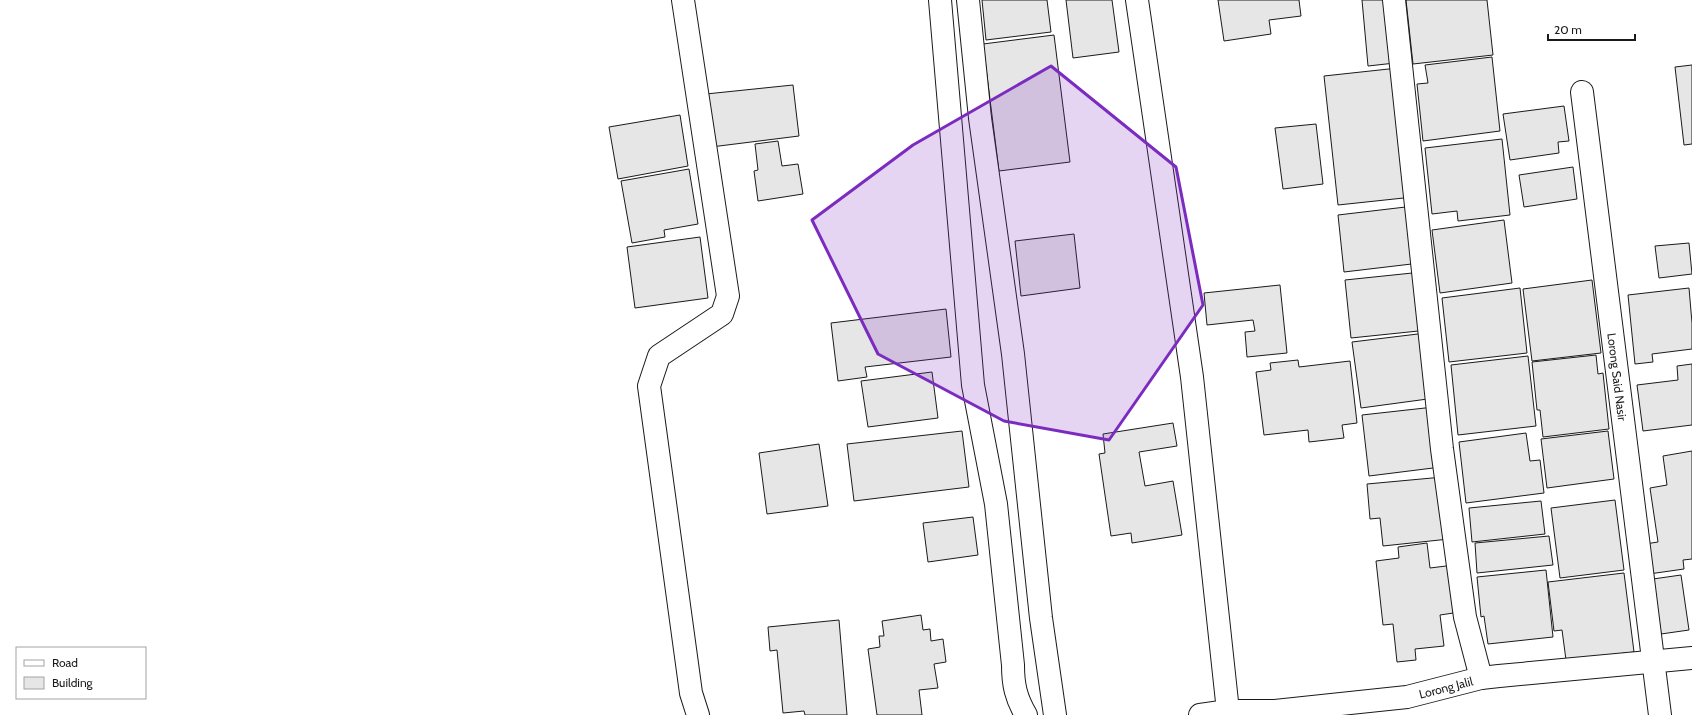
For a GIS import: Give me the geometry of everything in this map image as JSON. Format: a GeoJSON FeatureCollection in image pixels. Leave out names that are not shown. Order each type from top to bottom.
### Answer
{"type":"FeatureCollection","features":[{"type":"Feature","properties":{"kind":"street"},"geometry":{"type":"LineString","coordinates":[[683,0],[728,296],[722,314],[659,356],[649,386],[691,693],[698,715]]}},
{"type":"Feature","properties":{"kind":"street"},"geometry":{"type":"LineString","coordinates":[[940,0],[973,385],[996,504],[1013,665],[1013,681],[1019,703],[1026,715]]}},
{"type":"Feature","properties":{"kind":"street"},"geometry":{"type":"LineString","coordinates":[[968,0],[980,118],[1013,354],[1041,618],[1055,715]]}},
{"type":"Feature","properties":{"kind":"street"},"geometry":{"type":"LineString","coordinates":[[1137,0],[1192,377],[1228,711]]}},
{"type":"Feature","properties":{"kind":"street"},"geometry":{"type":"LineString","coordinates":[[1394,0],[1442,449],[1465,617],[1481,678]]}},
{"type":"Feature","properties":{"kind":"street","name":"Lorong Said Nasir"},"geometry":{"type":"LineString","coordinates":[[1582,92],[1660,715]]}},
{"type":"Feature","properties":{"kind":"street","name":"Lorong Jalil"},"geometry":{"type":"LineString","coordinates":[[1200,715],[1228,711],[1275,711],[1407,697],[1481,678],[1692,658]]}},
{"type":"Feature","properties":{"kind":"highlighted area"},"geometry":{"type":"Polygon","coordinates":[[[1051,66],[1176,167],[1203,305],[1109,440],[1004,421],[878,354],[812,220],[913,145],[1051,66]]]}},
{"type":"Feature","properties":{"kind":"building"},"geometry":{"type":"Polygon","coordinates":[[[982,0],[1047,0],[1051,32],[986,40],[982,0]]]}},
{"type":"Feature","properties":{"kind":"building"},"geometry":{"type":"Polygon","coordinates":[[[1066,0],[1112,0],[1119,52],[1073,58],[1066,0]]]}},
{"type":"Feature","properties":{"kind":"building"},"geometry":{"type":"Polygon","coordinates":[[[1218,0],[1299,0],[1301,16],[1269,20],[1271,34],[1224,41],[1218,0]]]}},
{"type":"Feature","properties":{"kind":"building"},"geometry":{"type":"Polygon","coordinates":[[[1362,0],[1389,0],[1395,63],[1368,66],[1362,0]]]}},
{"type":"Feature","properties":{"kind":"building"},"geometry":{"type":"Polygon","coordinates":[[[1406,0],[1487,0],[1493,55],[1413,64],[1406,0]]]}},
{"type":"Feature","properties":{"kind":"building"},"geometry":{"type":"Polygon","coordinates":[[[1054,35],[1070,162],[999,171],[983,44],[1054,35]]]}},
{"type":"Feature","properties":{"kind":"building"},"geometry":{"type":"Polygon","coordinates":[[[1492,57],[1500,131],[1423,141],[1417,84],[1428,83],[1425,65],[1492,57]]]}},
{"type":"Feature","properties":{"kind":"building"},"geometry":{"type":"Polygon","coordinates":[[[1692,65],[1692,144],[1684,145],[1675,67],[1692,65]]]}},
{"type":"Feature","properties":{"kind":"building"},"geometry":{"type":"Polygon","coordinates":[[[1398,68],[1413,197],[1338,205],[1324,76],[1398,68]]]}},
{"type":"Feature","properties":{"kind":"building"},"geometry":{"type":"Polygon","coordinates":[[[793,85],[799,136],[711,147],[706,94],[793,85]]]}},
{"type":"Feature","properties":{"kind":"building"},"geometry":{"type":"Polygon","coordinates":[[[1564,106],[1569,141],[1558,142],[1559,153],[1510,160],[1503,114],[1564,106]]]}},
{"type":"Feature","properties":{"kind":"building"},"geometry":{"type":"Polygon","coordinates":[[[680,115],[688,166],[618,179],[609,127],[680,115]]]}},
{"type":"Feature","properties":{"kind":"building"},"geometry":{"type":"Polygon","coordinates":[[[1316,124],[1323,184],[1283,189],[1275,128],[1316,124]]]}},
{"type":"Feature","properties":{"kind":"building"},"geometry":{"type":"Polygon","coordinates":[[[1502,139],[1510,215],[1458,221],[1457,211],[1432,214],[1425,148],[1502,139]]]}},
{"type":"Feature","properties":{"kind":"building"},"geometry":{"type":"Polygon","coordinates":[[[778,141],[782,166],[798,164],[803,194],[758,201],[754,171],[758,170],[755,144],[778,141]]]}},
{"type":"Feature","properties":{"kind":"building"},"geometry":{"type":"Polygon","coordinates":[[[1573,167],[1577,199],[1524,207],[1519,175],[1573,167]]]}},
{"type":"Feature","properties":{"kind":"building"},"geometry":{"type":"Polygon","coordinates":[[[689,169],[698,224],[664,230],[665,237],[632,243],[621,181],[689,169]]]}},
{"type":"Feature","properties":{"kind":"building"},"geometry":{"type":"Polygon","coordinates":[[[1414,206],[1420,263],[1344,272],[1338,215],[1414,206]]]}},
{"type":"Feature","properties":{"kind":"building"},"geometry":{"type":"Polygon","coordinates":[[[1504,220],[1512,283],[1440,293],[1432,230],[1504,220]]]}},
{"type":"Feature","properties":{"kind":"building"},"geometry":{"type":"Polygon","coordinates":[[[1074,234],[1080,288],[1021,296],[1015,241],[1074,234]]]}},
{"type":"Feature","properties":{"kind":"building"},"geometry":{"type":"Polygon","coordinates":[[[700,237],[708,298],[635,308],[627,247],[700,237]]]}},
{"type":"Feature","properties":{"kind":"building"},"geometry":{"type":"Polygon","coordinates":[[[1689,243],[1692,274],[1659,278],[1655,246],[1689,243]]]}},
{"type":"Feature","properties":{"kind":"building"},"geometry":{"type":"Polygon","coordinates":[[[1422,272],[1428,330],[1351,338],[1345,280],[1422,272]]]}},
{"type":"Feature","properties":{"kind":"building"},"geometry":{"type":"Polygon","coordinates":[[[1592,280],[1601,353],[1532,361],[1523,289],[1592,280]]]}},
{"type":"Feature","properties":{"kind":"building"},"geometry":{"type":"Polygon","coordinates":[[[1280,285],[1287,353],[1247,357],[1245,332],[1255,331],[1253,320],[1207,325],[1204,293],[1280,285]]]}},
{"type":"Feature","properties":{"kind":"building"},"geometry":{"type":"Polygon","coordinates":[[[1520,288],[1527,353],[1449,362],[1442,298],[1520,288]]]}},
{"type":"Feature","properties":{"kind":"building"},"geometry":{"type":"Polygon","coordinates":[[[1689,288],[1692,323],[1692,349],[1652,354],[1653,362],[1635,364],[1628,295],[1689,288]]]}},
{"type":"Feature","properties":{"kind":"building"},"geometry":{"type":"Polygon","coordinates":[[[946,309],[951,357],[865,367],[867,377],[838,381],[831,323],[946,309]]]}},
{"type":"Feature","properties":{"kind":"building"},"geometry":{"type":"Polygon","coordinates":[[[1426,333],[1435,398],[1361,408],[1352,342],[1426,333]]]}},
{"type":"Feature","properties":{"kind":"building"},"geometry":{"type":"Polygon","coordinates":[[[1596,355],[1598,374],[1603,373],[1609,429],[1543,437],[1540,410],[1537,410],[1532,362],[1596,355]]]}},
{"type":"Feature","properties":{"kind":"building"},"geometry":{"type":"Polygon","coordinates":[[[1528,356],[1536,426],[1458,435],[1451,365],[1528,356]]]}},
{"type":"Feature","properties":{"kind":"building"},"geometry":{"type":"Polygon","coordinates":[[[1298,360],[1299,367],[1350,361],[1357,423],[1342,425],[1344,438],[1309,442],[1308,430],[1264,435],[1256,372],[1271,370],[1270,363],[1298,360]]]}},
{"type":"Feature","properties":{"kind":"building"},"geometry":{"type":"Polygon","coordinates":[[[1692,364],[1692,425],[1643,431],[1637,385],[1678,380],[1677,366],[1692,364]]]}},
{"type":"Feature","properties":{"kind":"building"},"geometry":{"type":"Polygon","coordinates":[[[932,372],[938,418],[868,427],[861,381],[932,372]]]}},
{"type":"Feature","properties":{"kind":"building"},"geometry":{"type":"Polygon","coordinates":[[[1434,407],[1441,467],[1369,476],[1362,415],[1434,407]]]}},
{"type":"Feature","properties":{"kind":"building"},"geometry":{"type":"Polygon","coordinates":[[[1173,423],[1177,446],[1139,452],[1145,486],[1173,481],[1182,535],[1132,543],[1131,533],[1111,536],[1099,454],[1105,453],[1103,434],[1173,423]]]}},
{"type":"Feature","properties":{"kind":"building"},"geometry":{"type":"Polygon","coordinates":[[[962,431],[969,487],[854,501],[847,444],[962,431]]]}},
{"type":"Feature","properties":{"kind":"building"},"geometry":{"type":"Polygon","coordinates":[[[1608,431],[1614,479],[1547,488],[1541,439],[1608,431]]]}},
{"type":"Feature","properties":{"kind":"building"},"geometry":{"type":"Polygon","coordinates":[[[1526,433],[1530,461],[1540,460],[1544,493],[1466,503],[1459,442],[1526,433]]]}},
{"type":"Feature","properties":{"kind":"building"},"geometry":{"type":"Polygon","coordinates":[[[819,444],[828,506],[767,514],[759,453],[819,444]]]}},
{"type":"Feature","properties":{"kind":"building"},"geometry":{"type":"Polygon","coordinates":[[[1692,451],[1692,559],[1683,560],[1684,569],[1649,574],[1645,544],[1658,542],[1650,488],[1667,485],[1663,456],[1692,451]]]}},
{"type":"Feature","properties":{"kind":"building"},"geometry":{"type":"Polygon","coordinates":[[[1443,477],[1449,539],[1383,546],[1380,518],[1370,519],[1367,484],[1443,477]]]}},
{"type":"Feature","properties":{"kind":"building"},"geometry":{"type":"Polygon","coordinates":[[[1615,500],[1624,570],[1560,578],[1551,508],[1615,500]]]}},
{"type":"Feature","properties":{"kind":"building"},"geometry":{"type":"Polygon","coordinates":[[[1541,501],[1545,534],[1472,542],[1469,508],[1541,501]]]}},
{"type":"Feature","properties":{"kind":"building"},"geometry":{"type":"Polygon","coordinates":[[[973,517],[978,555],[928,562],[923,523],[973,517]]]}},
{"type":"Feature","properties":{"kind":"building"},"geometry":{"type":"Polygon","coordinates":[[[1549,536],[1553,565],[1477,573],[1475,543],[1549,536]]]}},
{"type":"Feature","properties":{"kind":"building"},"geometry":{"type":"Polygon","coordinates":[[[1427,543],[1430,568],[1454,565],[1460,612],[1440,615],[1444,646],[1415,649],[1416,660],[1397,662],[1393,624],[1383,625],[1376,561],[1399,558],[1398,547],[1427,543]]]}},
{"type":"Feature","properties":{"kind":"building"},"geometry":{"type":"Polygon","coordinates":[[[1546,570],[1553,637],[1488,644],[1484,616],[1481,617],[1477,577],[1546,570]]]}},
{"type":"Feature","properties":{"kind":"building"},"geometry":{"type":"Polygon","coordinates":[[[1624,573],[1634,652],[1566,660],[1562,630],[1554,631],[1548,582],[1624,573]]]}},
{"type":"Feature","properties":{"kind":"building"},"geometry":{"type":"Polygon","coordinates":[[[1681,575],[1689,630],[1661,634],[1653,579],[1681,575]]]}},
{"type":"Feature","properties":{"kind":"building"},"geometry":{"type":"Polygon","coordinates":[[[921,615],[923,630],[930,629],[931,641],[943,639],[946,662],[934,664],[938,688],[919,690],[922,715],[877,715],[868,649],[880,647],[879,636],[884,636],[882,621],[921,615]]]}},
{"type":"Feature","properties":{"kind":"building"},"geometry":{"type":"Polygon","coordinates":[[[839,620],[847,715],[805,715],[804,711],[783,713],[777,650],[770,651],[768,627],[839,620]]]}}]}
